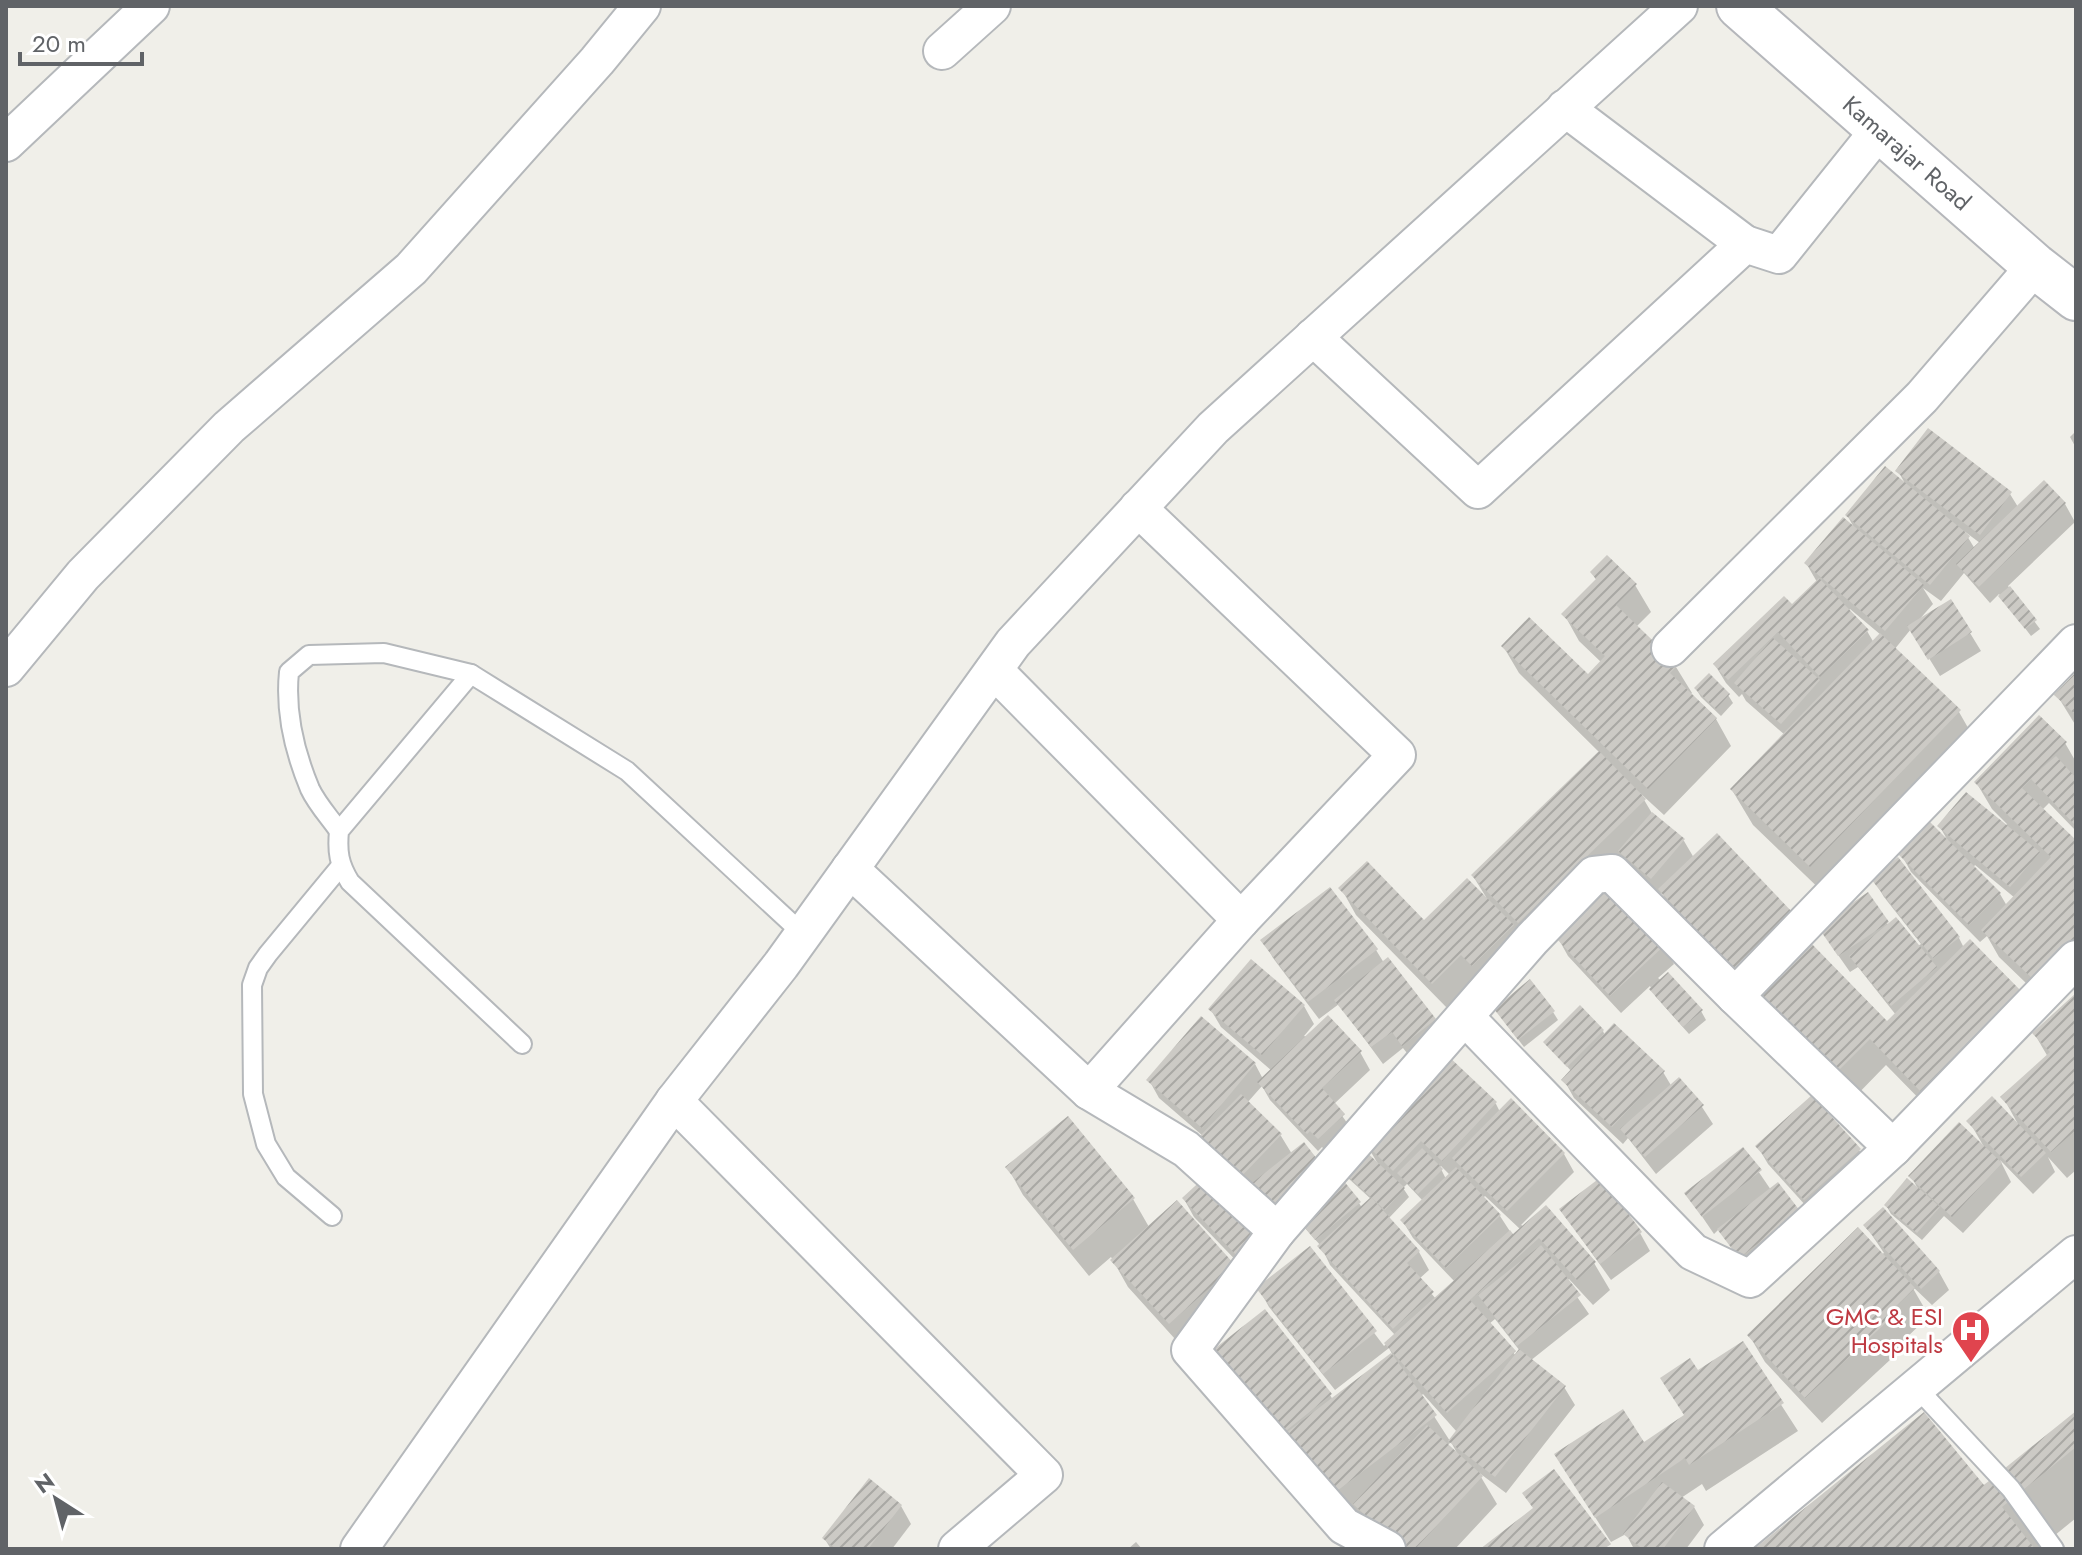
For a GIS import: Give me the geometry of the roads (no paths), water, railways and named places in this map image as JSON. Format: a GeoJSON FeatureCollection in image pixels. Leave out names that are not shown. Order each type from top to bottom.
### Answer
{"type":"FeatureCollection","features":[{"type":"Feature","properties":{"kind":"main road","name":"Kamarajar Road"},"geometry":{"type":"LineString","coordinates":[[1739,6],[2035,266],[2076,298]]}},
{"type":"Feature","properties":{"kind":"street"},"geometry":{"type":"LineString","coordinates":[[6,143],[151,6]]}},
{"type":"Feature","properties":{"kind":"street"},"geometry":{"type":"LineString","coordinates":[[6,668],[83,575],[229,427],[411,269],[597,61],[642,6]]}},
{"type":"Feature","properties":{"kind":"street"},"geometry":{"type":"LineString","coordinates":[[942,51],[992,6]]}},
{"type":"Feature","properties":{"kind":"street"},"geometry":{"type":"LineString","coordinates":[[359,1549],[674,1101],[803,934],[1013,643],[1213,428],[1679,6]]}},
{"type":"Feature","properties":{"kind":"street"},"geometry":{"type":"LineString","coordinates":[[1565,108],[1745,244],[1779,255],[1880,129]]}},
{"type":"Feature","properties":{"kind":"street"},"geometry":{"type":"LineString","coordinates":[[1313,337],[1478,490],[1745,244]]}},
{"type":"Feature","properties":{"kind":"street"},"geometry":{"type":"LineString","coordinates":[[1670,648],[1922,397],[2035,266]]}},
{"type":"Feature","properties":{"kind":"street"},"geometry":{"type":"LineString","coordinates":[[1089,1091],[1241,920],[1397,755],[1138,508]]}},
{"type":"Feature","properties":{"kind":"street"},"geometry":{"type":"LineString","coordinates":[[1735,996],[2076,643]]}},
{"type":"Feature","properties":{"kind":"street"},"geometry":{"type":"LineString","coordinates":[[994,670],[1241,920]]}},
{"type":"Feature","properties":{"kind":"street"},"geometry":{"type":"LineString","coordinates":[[850,869],[1089,1091],[1186,1149],[1277,1231]]}},
{"type":"Feature","properties":{"kind":"street"},"geometry":{"type":"LineString","coordinates":[[1387,1549],[1344,1526],[1190,1350],[1277,1231],[1532,939],[1594,875],[1612,873],[1893,1148]]}},
{"type":"Feature","properties":{"kind":"street"},"geometry":{"type":"LineString","coordinates":[[1466,1018],[1693,1252],[1750,1279],[1893,1148],[2076,959]]}},
{"type":"Feature","properties":{"kind":"street"},"geometry":{"type":"LineString","coordinates":[[674,1101],[1044,1475],[957,1549]]}},
{"type":"Feature","properties":{"kind":"street"},"geometry":{"type":"LineString","coordinates":[[1723,1549],[2076,1254]]}},
{"type":"Feature","properties":{"kind":"lane"},"geometry":{"type":"LineString","coordinates":[[339,831],[311,792],[303,767],[286,699],[289,672],[309,655],[384,653],[471,674],[627,771],[803,934]]}},
{"type":"Feature","properties":{"kind":"lane"},"geometry":{"type":"LineString","coordinates":[[471,674],[339,831],[337,851],[340,867],[350,882],[522,1044]]}},
{"type":"Feature","properties":{"kind":"lane"},"geometry":{"type":"LineString","coordinates":[[332,1216],[286,1177],[266,1144],[253,1094],[252,985],[258,968],[268,954],[340,867]]}},
{"type":"Feature","properties":{"kind":"lane"},"geometry":{"type":"LineString","coordinates":[[1917,1388],[2011,1489],[2054,1549]]}},
{"type":"Feature","properties":{"kind":"place","name":"GMC & ESI Hospitals"},"geometry":{"type":"Point","coordinates":[1971,1364]}}]}
